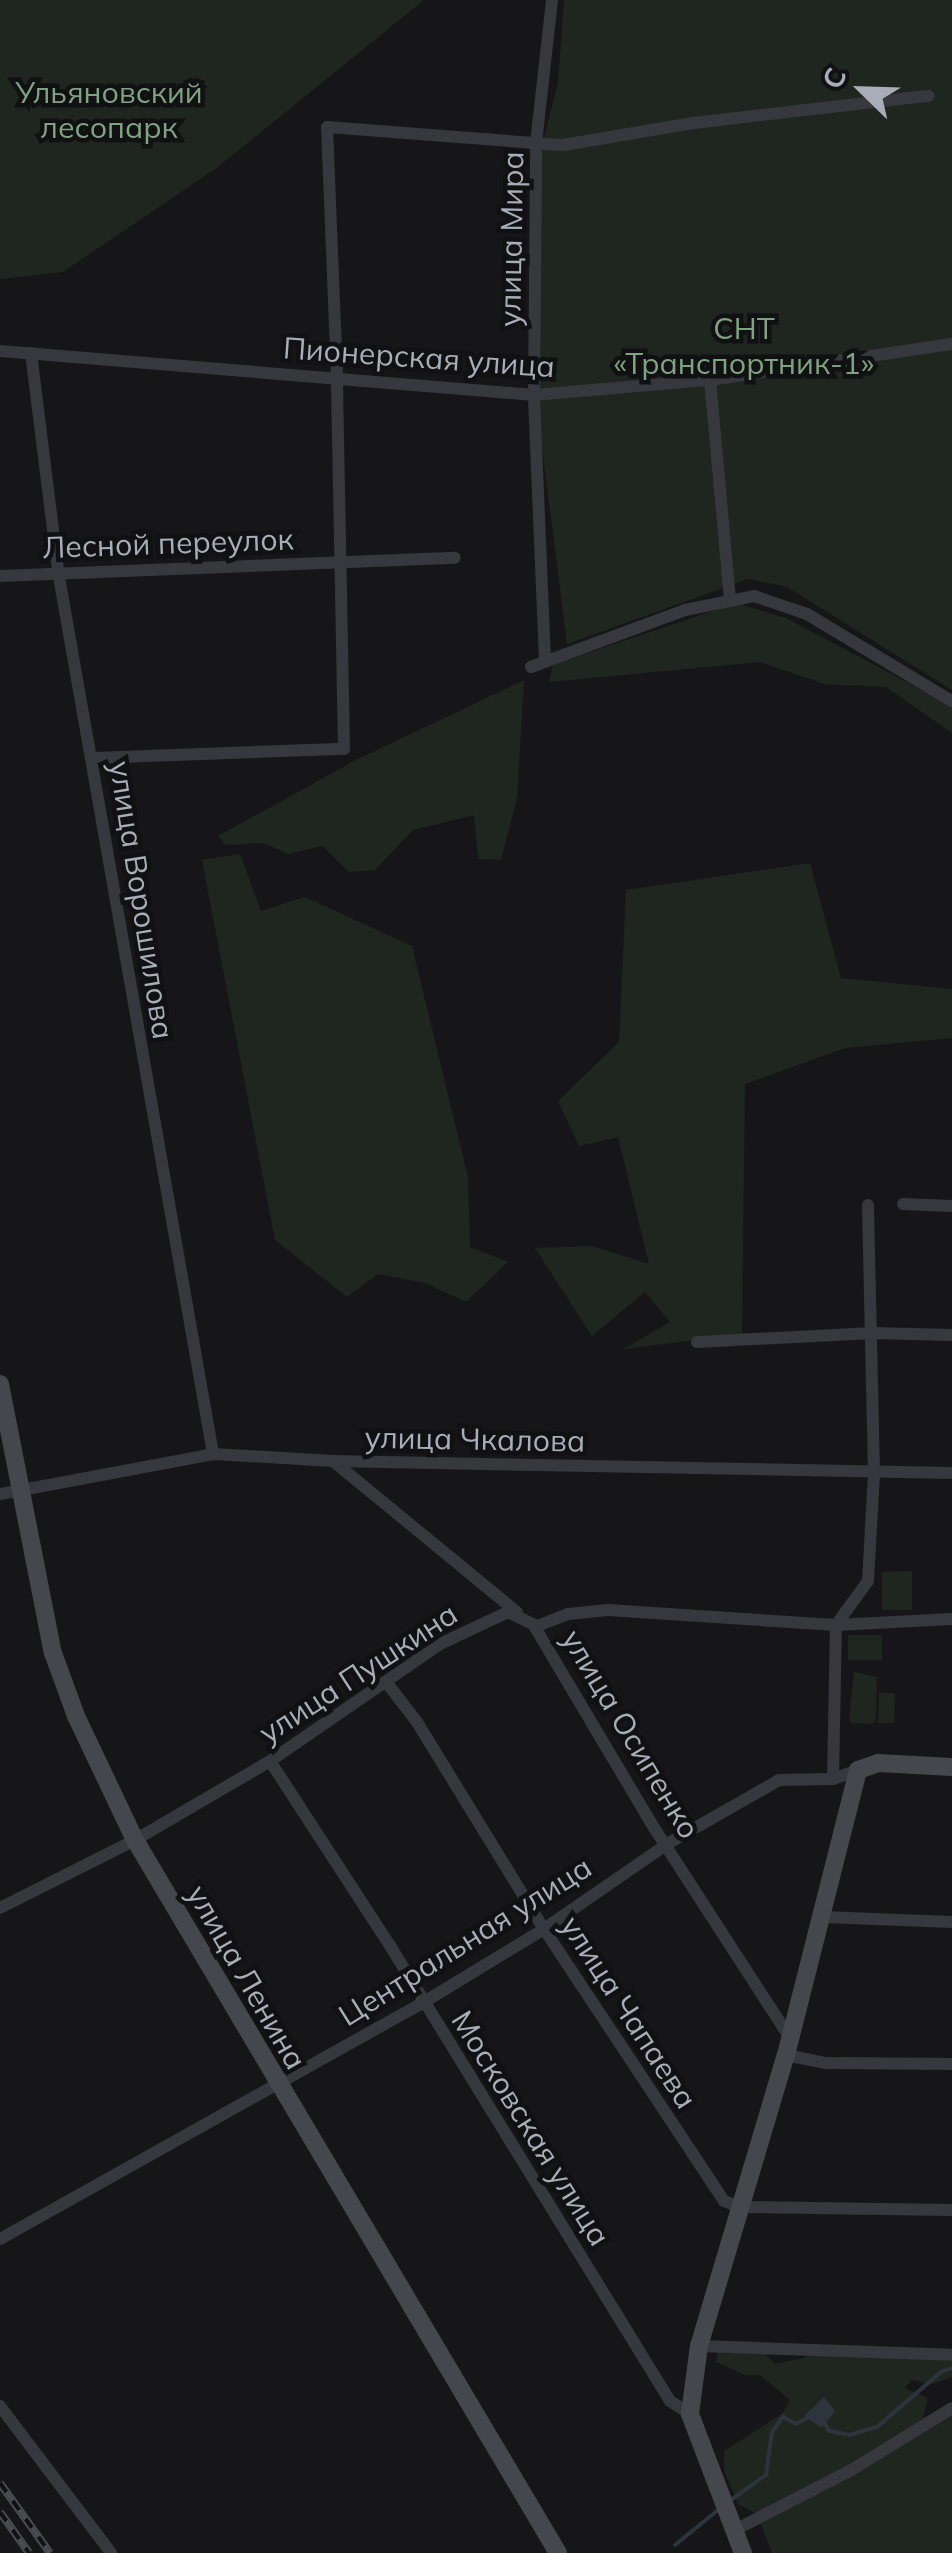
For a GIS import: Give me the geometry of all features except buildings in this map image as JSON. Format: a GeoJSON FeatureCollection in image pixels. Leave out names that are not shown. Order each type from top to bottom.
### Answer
{"type":"FeatureCollection","features":[{"type":"Feature","properties":{"kind":"street","name":"улица Мира"},"geometry":{"type":"LineString","coordinates":[[545,660],[534,395],[536,143],[552,0]]}},
{"type":"Feature","properties":{"kind":"street"},"geometry":{"type":"LineString","coordinates":[[94,758],[344,748],[338,376],[327,127],[563,145],[694,123],[928,96]]}},
{"type":"Feature","properties":{"kind":"street","name":"Пионерская улица"},"geometry":{"type":"LineString","coordinates":[[0,351],[534,395],[710,380],[952,344]]}},
{"type":"Feature","properties":{"kind":"street","name":"улица Ворошилова"},"geometry":{"type":"LineString","coordinates":[[31,353],[58,571],[214,1454]]}},
{"type":"Feature","properties":{"kind":"street"},"geometry":{"type":"LineString","coordinates":[[710,380],[730,600]]}},
{"type":"Feature","properties":{"kind":"street","name":"Лесной переулок"},"geometry":{"type":"LineString","coordinates":[[0,576],[455,558]]}},
{"type":"Feature","properties":{"kind":"street"},"geometry":{"type":"LineString","coordinates":[[531,667],[684,610],[754,596],[806,614],[952,701]]}},
{"type":"Feature","properties":{"kind":"street"},"geometry":{"type":"LineString","coordinates":[[903,1204],[952,1206]]}},
{"type":"Feature","properties":{"kind":"street"},"geometry":{"type":"LineString","coordinates":[[833,1779],[836,1625],[868,1581],[874,1472],[868,1205]]}},
{"type":"Feature","properties":{"kind":"street"},"geometry":{"type":"LineString","coordinates":[[696,1342],[873,1333],[952,1335]]}},
{"type":"Feature","properties":{"kind":"street","name":"улица Ленина"},"geometry":{"type":"LineString","coordinates":[[0,1384],[9,1492],[53,1653],[76,1716],[134,1840],[558,2553]]}},
{"type":"Feature","properties":{"kind":"street","name":"улица Чкалова"},"geometry":{"type":"LineString","coordinates":[[9,1492],[214,1454],[333,1461],[952,1473]]}},
{"type":"Feature","properties":{"kind":"street","name":"улица Осипенко"},"geometry":{"type":"LineString","coordinates":[[333,1461],[537,1626],[788,2046]]}},
{"type":"Feature","properties":{"kind":"street","name":"улица Пушкина"},"geometry":{"type":"LineString","coordinates":[[0,1908],[134,1840],[270,1761],[442,1644],[508,1612],[537,1626],[568,1614],[608,1610],[836,1625],[952,1620]]}},
{"type":"Feature","properties":{"kind":"street","name":"улица Чапаева"},"geometry":{"type":"LineString","coordinates":[[387,1683],[416,1722],[544,1929],[724,2201],[740,2208]]}},
{"type":"Feature","properties":{"kind":"street","name":"Московская улица"},"geometry":{"type":"LineString","coordinates":[[270,1761],[670,2401],[690,2414]]}},
{"type":"Feature","properties":{"kind":"street","name":"Центральная улица"},"geometry":{"type":"LineString","coordinates":[[0,2239],[279,2087],[424,2002],[544,1929],[667,1844],[779,1780],[833,1779],[878,1763],[952,1767]]}},
{"type":"Feature","properties":{"kind":"street"},"geometry":{"type":"LineString","coordinates":[[743,2553],[690,2414],[700,2346],[788,2046],[858,1770]]}},
{"type":"Feature","properties":{"kind":"street"},"geometry":{"type":"LineString","coordinates":[[823,1917],[952,1922]]}},
{"type":"Feature","properties":{"kind":"street"},"geometry":{"type":"LineString","coordinates":[[788,2046],[826,2063],[952,2064]]}},
{"type":"Feature","properties":{"kind":"street"},"geometry":{"type":"LineString","coordinates":[[740,2208],[952,2210]]}},
{"type":"Feature","properties":{"kind":"street"},"geometry":{"type":"LineString","coordinates":[[700,2346],[952,2355]]}},
{"type":"Feature","properties":{"kind":"street"},"geometry":{"type":"LineString","coordinates":[[0,2406],[111,2553]]}},
{"type":"Feature","properties":{"kind":"street"},"geometry":{"type":"LineString","coordinates":[[733,2532],[853,2469],[952,2408]]}},
{"type":"Feature","properties":{"kind":"green space","name":"Ульяновский лесопарк"},"geometry":{"type":"Polygon","coordinates":[[[0,0],[424,0],[218,167],[63,272],[0,279],[0,0]]]}},
{"type":"Feature","properties":{"kind":"green space","name":"СНТ «Транспортник-1»"},"geometry":{"type":"Polygon","coordinates":[[[564,0],[952,0],[952,690],[787,587],[748,579],[567,644],[536,400],[542,146],[558,82],[564,0]]]}},
{"type":"Feature","properties":{"kind":"green space"},"geometry":{"type":"Polygon","coordinates":[[[736,603],[786,618],[952,706],[952,733],[886,687],[824,684],[760,662],[549,682],[553,665],[736,603]]]}},
{"type":"Feature","properties":{"kind":"green space"},"geometry":{"type":"Polygon","coordinates":[[[524,680],[517,798],[501,860],[478,859],[474,815],[413,830],[375,870],[349,872],[323,846],[288,854],[264,843],[226,845],[218,836],[358,759],[524,680]]]}},
{"type":"Feature","properties":{"kind":"green space"},"geometry":{"type":"Polygon","coordinates":[[[240,854],[261,911],[305,897],[412,946],[468,1177],[470,1247],[508,1262],[466,1302],[425,1283],[378,1274],[347,1297],[275,1240],[202,860],[240,854]]]}},
{"type":"Feature","properties":{"kind":"green space"},"geometry":{"type":"Polygon","coordinates":[[[810,863],[841,978],[952,989],[952,1038],[845,1048],[745,1084],[742,1334],[624,1349],[670,1322],[645,1292],[592,1336],[535,1248],[592,1246],[649,1264],[618,1137],[579,1146],[558,1101],[619,1042],[626,890],[810,863]]]}},
{"type":"Feature","properties":{"kind":"green space"},"geometry":{"type":"Polygon","coordinates":[[[912,1571],[912,1610],[882,1610],[882,1572],[912,1571]]]}},
{"type":"Feature","properties":{"kind":"green space"},"geometry":{"type":"Polygon","coordinates":[[[848,1635],[882,1635],[882,1660],[848,1660],[848,1635]]]}},
{"type":"Feature","properties":{"kind":"green space"},"geometry":{"type":"Polygon","coordinates":[[[854,1672],[877,1677],[876,1720],[872,1724],[852,1723],[849,1719],[854,1672]]]}},
{"type":"Feature","properties":{"kind":"green space"},"geometry":{"type":"Polygon","coordinates":[[[879,1693],[895,1693],[894,1723],[878,1723],[879,1693]]]}},
{"type":"Feature","properties":{"kind":"green space"},"geometry":{"type":"Polygon","coordinates":[[[719,2342],[757,2346],[775,2364],[804,2358],[821,2348],[952,2357],[952,2377],[933,2384],[911,2380],[905,2388],[928,2398],[923,2418],[952,2403],[952,2553],[772,2553],[757,2514],[738,2504],[724,2471],[724,2451],[783,2413],[790,2400],[760,2375],[745,2375],[716,2362],[719,2342]]]}},
{"type":"Feature","properties":{"kind":"shaded area"},"geometry":{"type":"Polygon","coordinates":[[[824,2397],[835,2411],[822,2428],[804,2416],[824,2397]]]}},
{"type":"Feature","properties":{"kind":"waterway"},"geometry":{"type":"LineString","coordinates":[[824,2421],[829,2431],[849,2435],[877,2427],[941,2372],[952,2368]]}},
{"type":"Feature","properties":{"kind":"waterway"},"geometry":{"type":"LineString","coordinates":[[728,2502],[766,2475],[772,2432],[783,2417],[796,2424],[815,2414]]}},
{"type":"Feature","properties":{"kind":"waterway"},"geometry":{"type":"LineString","coordinates":[[675,2545],[718,2510]]}},
{"type":"Feature","properties":{"kind":"railway"},"geometry":{"type":"LineString","coordinates":[[0,2483],[50,2553]]}},
{"type":"Feature","properties":{"kind":"railway"},"geometry":{"type":"LineString","coordinates":[[0,2512],[29,2553]]}}]}
